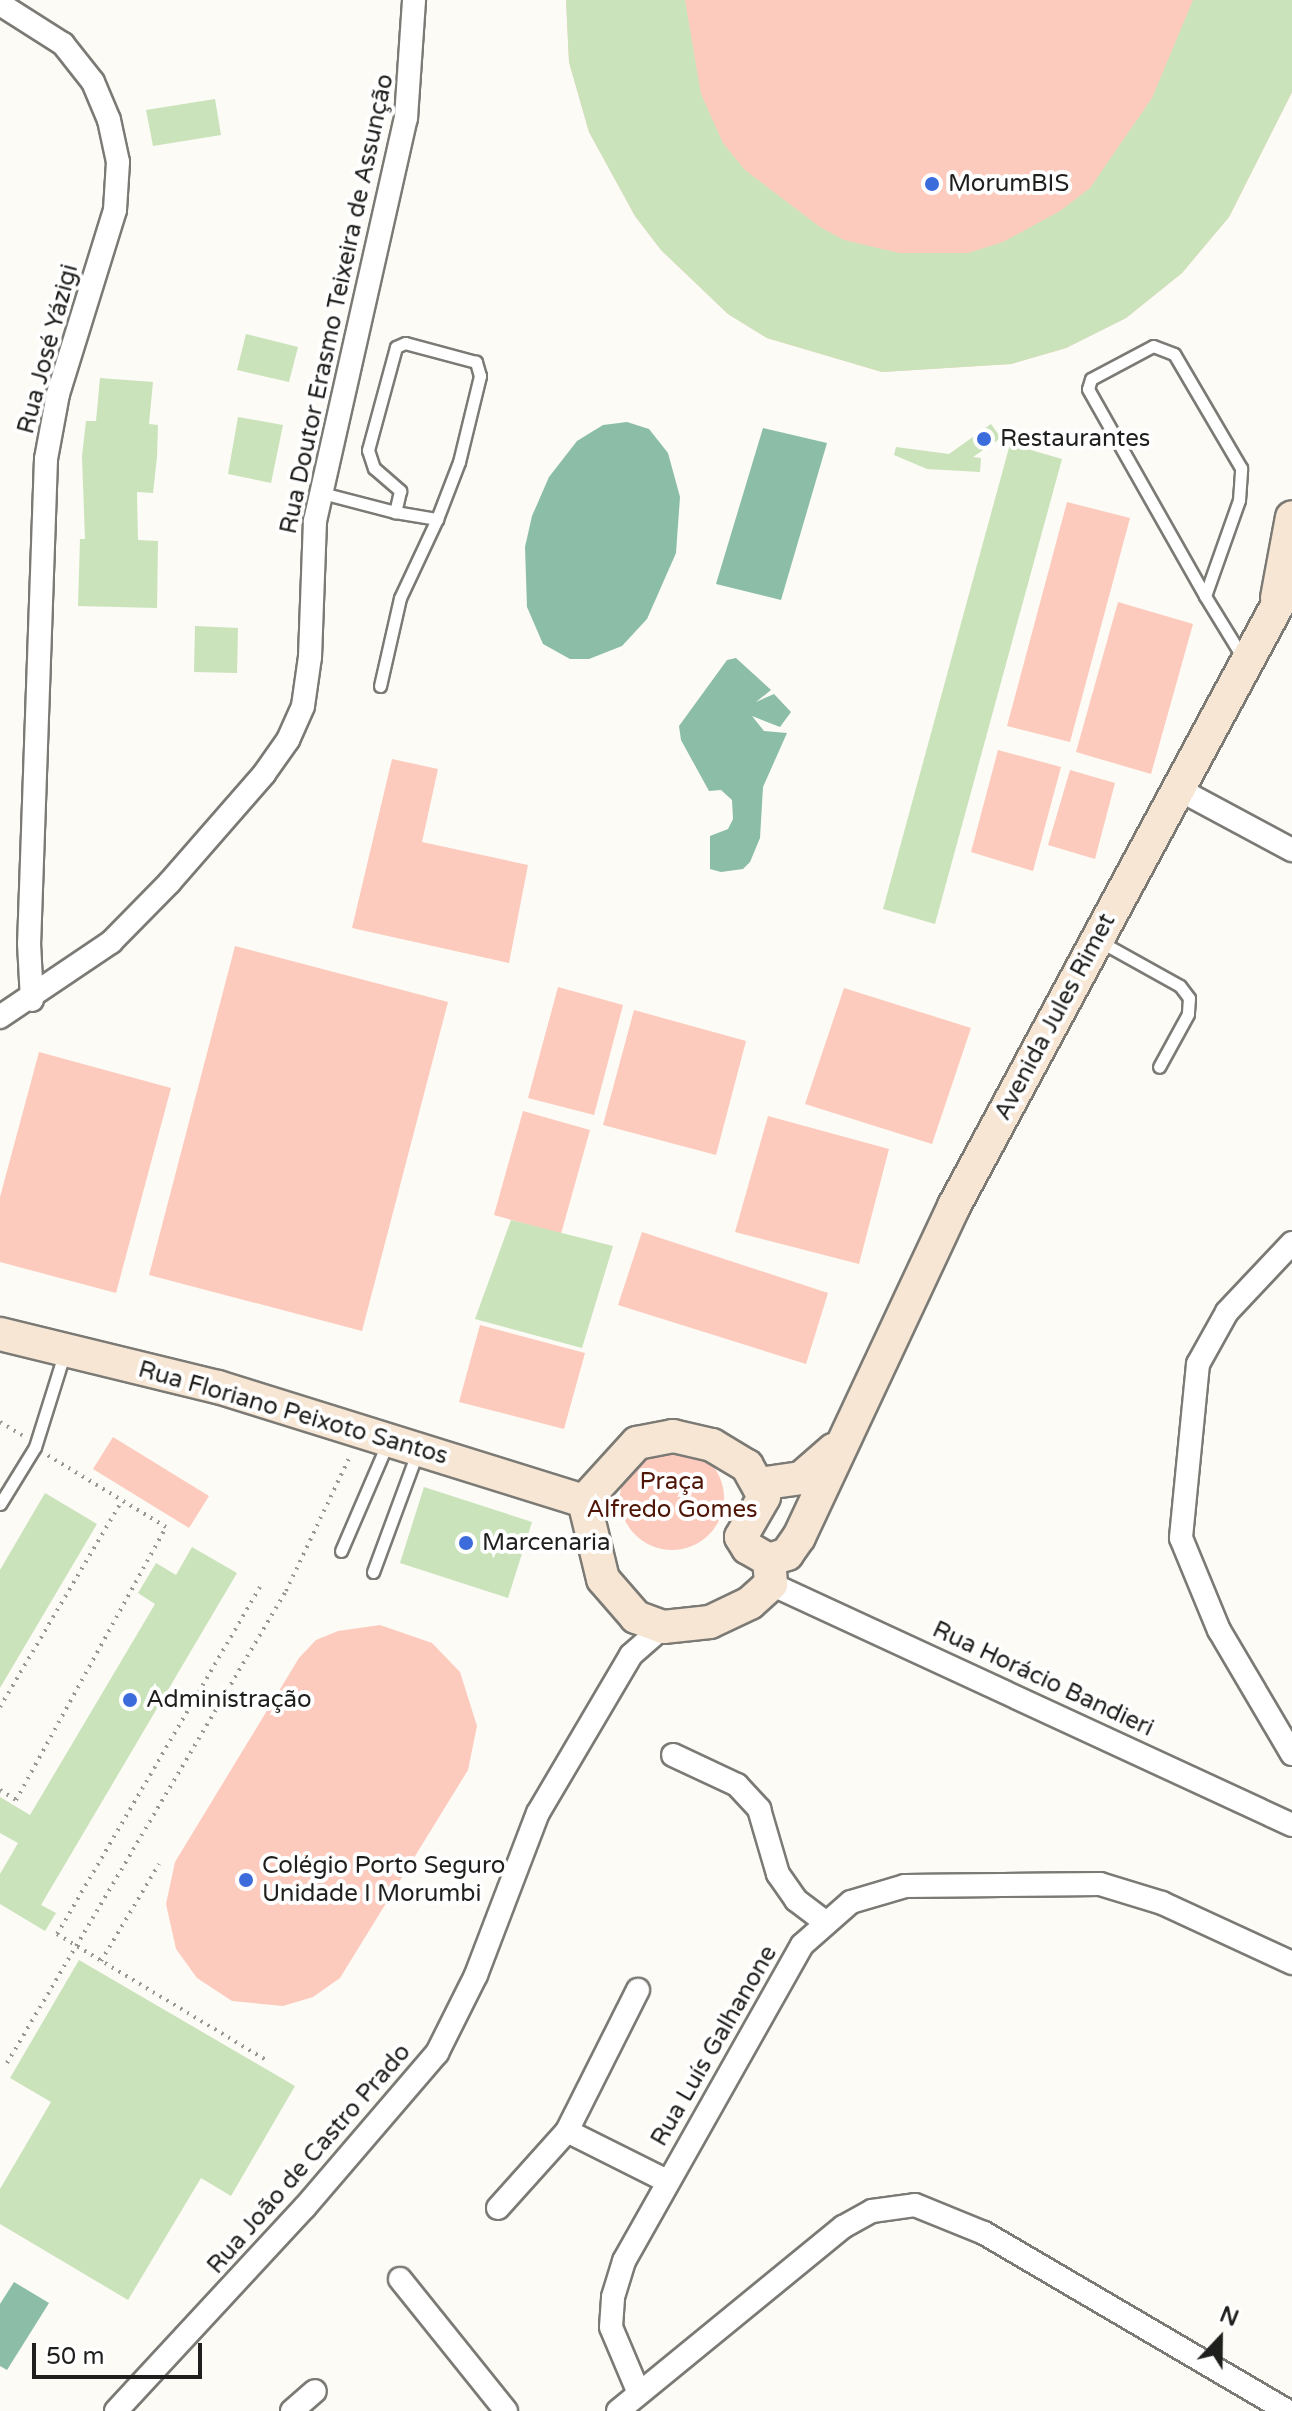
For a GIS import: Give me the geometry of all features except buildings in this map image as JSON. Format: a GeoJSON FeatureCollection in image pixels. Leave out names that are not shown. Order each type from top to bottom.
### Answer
{"type":"FeatureCollection","features":[{"type":"Feature","properties":{"kind":"street","name":"Rua Doutor Erasmo Teixeira de Assunção"},"geometry":{"type":"LineString","coordinates":[[0,1017],[32,1000],[111,942],[169,883],[288,740],[303,706],[310,657],[309,580],[322,493],[406,118],[414,0]]}},
{"type":"Feature","properties":{"kind":"street","name":"Rua José Yázigi"},"geometry":{"type":"LineString","coordinates":[[0,4],[63,44],[93,82],[109,120],[118,162],[115,210],[58,394],[46,459],[29,911],[32,1000]]}},
{"type":"Feature","properties":{"kind":"street","name":"Avenida Jules Rimet"},"geometry":{"type":"LineString","coordinates":[[770,1572],[799,1537],[954,1206],[1180,790],[1284,588],[1292,517]]}},
{"type":"Feature","properties":{"kind":"street"},"geometry":{"type":"LineString","coordinates":[[1180,790],[1292,850]]}},
{"type":"Feature","properties":{"kind":"street"},"geometry":{"type":"LineString","coordinates":[[1292,1243],[1227,1312],[1198,1364],[1181,1538],[1219,1630],[1292,1754]]}},
{"type":"Feature","properties":{"kind":"street","name":"Rua Floriano Peixoto Santos"},"geometry":{"type":"LineString","coordinates":[[0,1334],[218,1387],[584,1501]]}},
{"type":"Feature","properties":{"kind":"street"},"geometry":{"type":"LineString","coordinates":[[673,1436],[712,1445],[747,1466],[759,1484],[764,1497],[760,1511],[741,1537],[770,1572],[750,1603],[710,1622],[663,1627],[636,1617],[603,1579],[584,1501],[625,1453],[651,1438],[673,1436]]}},
{"type":"Feature","properties":{"kind":"street","name":"Avenida Jules Rimet"},"geometry":{"type":"LineString","coordinates":[[759,1484],[801,1478],[844,1440]]}},
{"type":"Feature","properties":{"kind":"street","name":"Rua Horácio Bandieri"},"geometry":{"type":"LineString","coordinates":[[770,1572],[1292,1825]]}},
{"type":"Feature","properties":{"kind":"street","name":"Rua João de Castro Prado"},"geometry":{"type":"LineString","coordinates":[[116,2411],[305,2207],[437,2053],[476,1975],[538,1813],[631,1655],[663,1627]]}},
{"type":"Feature","properties":{"kind":"street"},"geometry":{"type":"LineString","coordinates":[[673,1755],[737,1785],[759,1809],[778,1874],[796,1900],[825,1922]]}},
{"type":"Feature","properties":{"kind":"street","name":"Rua Luís Galhanone"},"geometry":{"type":"LineString","coordinates":[[638,2391],[618,2353],[611,2327],[613,2297],[624,2261],[762,2009],[802,1945],[851,1902],[905,1886],[1100,1884],[1148,1897],[1292,1963]]}},
{"type":"Feature","properties":{"kind":"street"},"geometry":{"type":"LineString","coordinates":[[498,2208],[567,2131],[638,1990]]}},
{"type":"Feature","properties":{"kind":"street"},"geometry":{"type":"LineString","coordinates":[[567,2131],[667,2181]]}},
{"type":"Feature","properties":{"kind":"street"},"geometry":{"type":"LineString","coordinates":[[618,2411],[638,2391],[843,2227],[872,2211],[915,2205],[984,2233],[1288,2411]]}},
{"type":"Feature","properties":{"kind":"street"},"geometry":{"type":"LineString","coordinates":[[400,2279],[506,2411]]}},
{"type":"Feature","properties":{"kind":"street"},"geometry":{"type":"LineString","coordinates":[[292,2411],[315,2391]]}},
{"type":"Feature","properties":{"kind":"lane"},"geometry":{"type":"LineString","coordinates":[[380,686],[400,598],[437,519],[459,462],[480,370],[473,361],[405,343],[393,355],[368,450],[374,468],[400,491],[395,512]]}},
{"type":"Feature","properties":{"kind":"lane"},"geometry":{"type":"LineString","coordinates":[[1205,596],[1239,500],[1241,468],[1174,354],[1153,346],[1091,379],[1088,389],[1205,596],[1245,662]]}},
{"type":"Feature","properties":{"kind":"lane"},"geometry":{"type":"LineString","coordinates":[[322,493],[395,512],[437,519]]}},
{"type":"Feature","properties":{"kind":"lane"},"geometry":{"type":"LineString","coordinates":[[1097,940],[1180,986],[1189,998],[1188,1014],[1159,1067]]}},
{"type":"Feature","properties":{"kind":"lane"},"geometry":{"type":"LineString","coordinates":[[0,1504],[35,1447],[61,1364],[60,1351]]}},
{"type":"Feature","properties":{"kind":"lane"},"geometry":{"type":"LineString","coordinates":[[341,1551],[391,1439]]}},
{"type":"Feature","properties":{"kind":"lane"},"geometry":{"type":"LineString","coordinates":[[373,1572],[391,1439]]}},
{"type":"Feature","properties":{"kind":"path"},"geometry":{"type":"LineString","coordinates":[[0,1422],[35,1447],[166,1527],[16,1800],[0,1790]]}},
{"type":"Feature","properties":{"kind":"path"},"geometry":{"type":"LineString","coordinates":[[7,2063],[286,1591],[391,1439]]}},
{"type":"Feature","properties":{"kind":"path"},"geometry":{"type":"LineString","coordinates":[[0,1707],[122,1501]]}},
{"type":"Feature","properties":{"kind":"path"},"geometry":{"type":"LineString","coordinates":[[260,1587],[57,1934],[266,2060]]}},
{"type":"Feature","properties":{"kind":"path"},"geometry":{"type":"LineString","coordinates":[[101,1961],[159,1864]]}},
{"type":"Feature","properties":{"kind":"green space","name":"MorumBIS"},"geometry":{"type":"Polygon","coordinates":[[[566,0],[1292,0],[1292,92],[1229,217],[1182,273],[1126,318],[1066,348],[1011,364],[882,372],[767,338],[728,314],[661,250],[635,216],[589,132],[569,62],[566,0]]]}},
{"type":"Feature","properties":{"kind":"green space"},"geometry":{"type":"Polygon","coordinates":[[[1067,502],[1130,518],[1070,742],[1007,726],[1067,502]]]}},
{"type":"Feature","properties":{"kind":"green space"},"geometry":{"type":"Polygon","coordinates":[[[1118,602],[1193,624],[1151,774],[1076,752],[1118,602]]]}},
{"type":"Feature","properties":{"kind":"green space"},"geometry":{"type":"Polygon","coordinates":[[[998,750],[1061,767],[1033,871],[971,852],[998,750]]]}},
{"type":"Feature","properties":{"kind":"green space"},"geometry":{"type":"Polygon","coordinates":[[[392,759],[438,769],[422,842],[528,865],[509,963],[352,928],[392,759]]]}},
{"type":"Feature","properties":{"kind":"green space"},"geometry":{"type":"Polygon","coordinates":[[[1070,770],[1115,783],[1095,859],[1048,845],[1070,770]]]}},
{"type":"Feature","properties":{"kind":"green space"},"geometry":{"type":"Polygon","coordinates":[[[235,946],[448,1002],[362,1331],[149,1275],[235,946]]]}},
{"type":"Feature","properties":{"kind":"green space"},"geometry":{"type":"Polygon","coordinates":[[[558,987],[623,1005],[594,1115],[528,1098],[558,987]]]}},
{"type":"Feature","properties":{"kind":"green space"},"geometry":{"type":"Polygon","coordinates":[[[844,988],[971,1028],[932,1144],[805,1104],[844,988]]]}},
{"type":"Feature","properties":{"kind":"green space"},"geometry":{"type":"Polygon","coordinates":[[[634,1010],[746,1041],[716,1155],[603,1125],[634,1010]]]}},
{"type":"Feature","properties":{"kind":"green space"},"geometry":{"type":"Polygon","coordinates":[[[39,1052],[171,1088],[116,1293],[0,1262],[0,1197],[39,1052]]]}},
{"type":"Feature","properties":{"kind":"green space"},"geometry":{"type":"Polygon","coordinates":[[[523,1111],[590,1130],[561,1234],[494,1215],[523,1111]]]}},
{"type":"Feature","properties":{"kind":"green space"},"geometry":{"type":"Polygon","coordinates":[[[768,1116],[889,1149],[859,1264],[735,1232],[768,1116]]]}},
{"type":"Feature","properties":{"kind":"green space"},"geometry":{"type":"Polygon","coordinates":[[[642,1232],[828,1293],[806,1364],[618,1305],[642,1232]]]}},
{"type":"Feature","properties":{"kind":"green space"},"geometry":{"type":"Polygon","coordinates":[[[480,1325],[585,1353],[564,1429],[459,1402],[480,1325]]]}},
{"type":"Feature","properties":{"kind":"green space"},"geometry":{"type":"Polygon","coordinates":[[[113,1437],[209,1496],[189,1528],[93,1469],[113,1437]]]}},
{"type":"Feature","properties":{"kind":"green space","name":"Praça Alfredo Gomes"},"geometry":{"type":"Polygon","coordinates":[[[672,1446],[692,1450],[709,1461],[720,1478],[724,1498],[720,1518],[709,1535],[692,1546],[672,1550],[652,1546],[635,1535],[624,1518],[620,1498],[624,1478],[635,1461],[652,1450],[672,1446]]]}},
{"type":"Feature","properties":{"kind":"green space"},"geometry":{"type":"Polygon","coordinates":[[[380,1625],[432,1643],[460,1672],[477,1726],[468,1770],[340,1978],[313,1997],[283,2006],[232,2001],[197,1978],[176,1949],[166,1904],[175,1862],[299,1658],[316,1640],[338,1631],[380,1625]]]}},
{"type":"Feature","properties":{"kind":"shaded area"},"geometry":{"type":"Polygon","coordinates":[[[627,422],[649,429],[668,453],[680,497],[676,553],[647,619],[622,646],[589,659],[570,659],[543,644],[527,607],[525,547],[532,516],[549,477],[577,441],[603,425],[627,422]]]}},
{"type":"Feature","properties":{"kind":"shaded area"},"geometry":{"type":"Polygon","coordinates":[[[763,428],[827,443],[781,600],[716,584],[763,428]]]}},
{"type":"Feature","properties":{"kind":"shaded area"},"geometry":{"type":"Polygon","coordinates":[[[736,658],[771,690],[756,702],[774,694],[791,712],[780,727],[752,716],[764,731],[787,733],[763,787],[760,838],[750,862],[743,869],[721,872],[710,869],[710,836],[728,829],[733,819],[732,800],[721,790],[709,791],[681,740],[679,726],[727,660],[736,658]]]}},
{"type":"Feature","properties":{"kind":"shaded area"},"geometry":{"type":"Polygon","coordinates":[[[14,2282],[49,2303],[7,2370],[0,2366],[0,2304],[14,2282]]]}},
{"type":"Feature","properties":{"kind":"place","name":"MorumBIS"},"geometry":{"type":"Point","coordinates":[932,184]}},
{"type":"Feature","properties":{"kind":"place","name":"Restaurantes"},"geometry":{"type":"Point","coordinates":[984,439]}},
{"type":"Feature","properties":{"kind":"place","name":"Marcenaria"},"geometry":{"type":"Point","coordinates":[466,1543]}},
{"type":"Feature","properties":{"kind":"place","name":"Administração"},"geometry":{"type":"Point","coordinates":[130,1700]}},
{"type":"Feature","properties":{"kind":"place","name":"Colégio Porto Seguro Unidade I Morumbi"},"geometry":{"type":"Point","coordinates":[246,1880]}}]}
